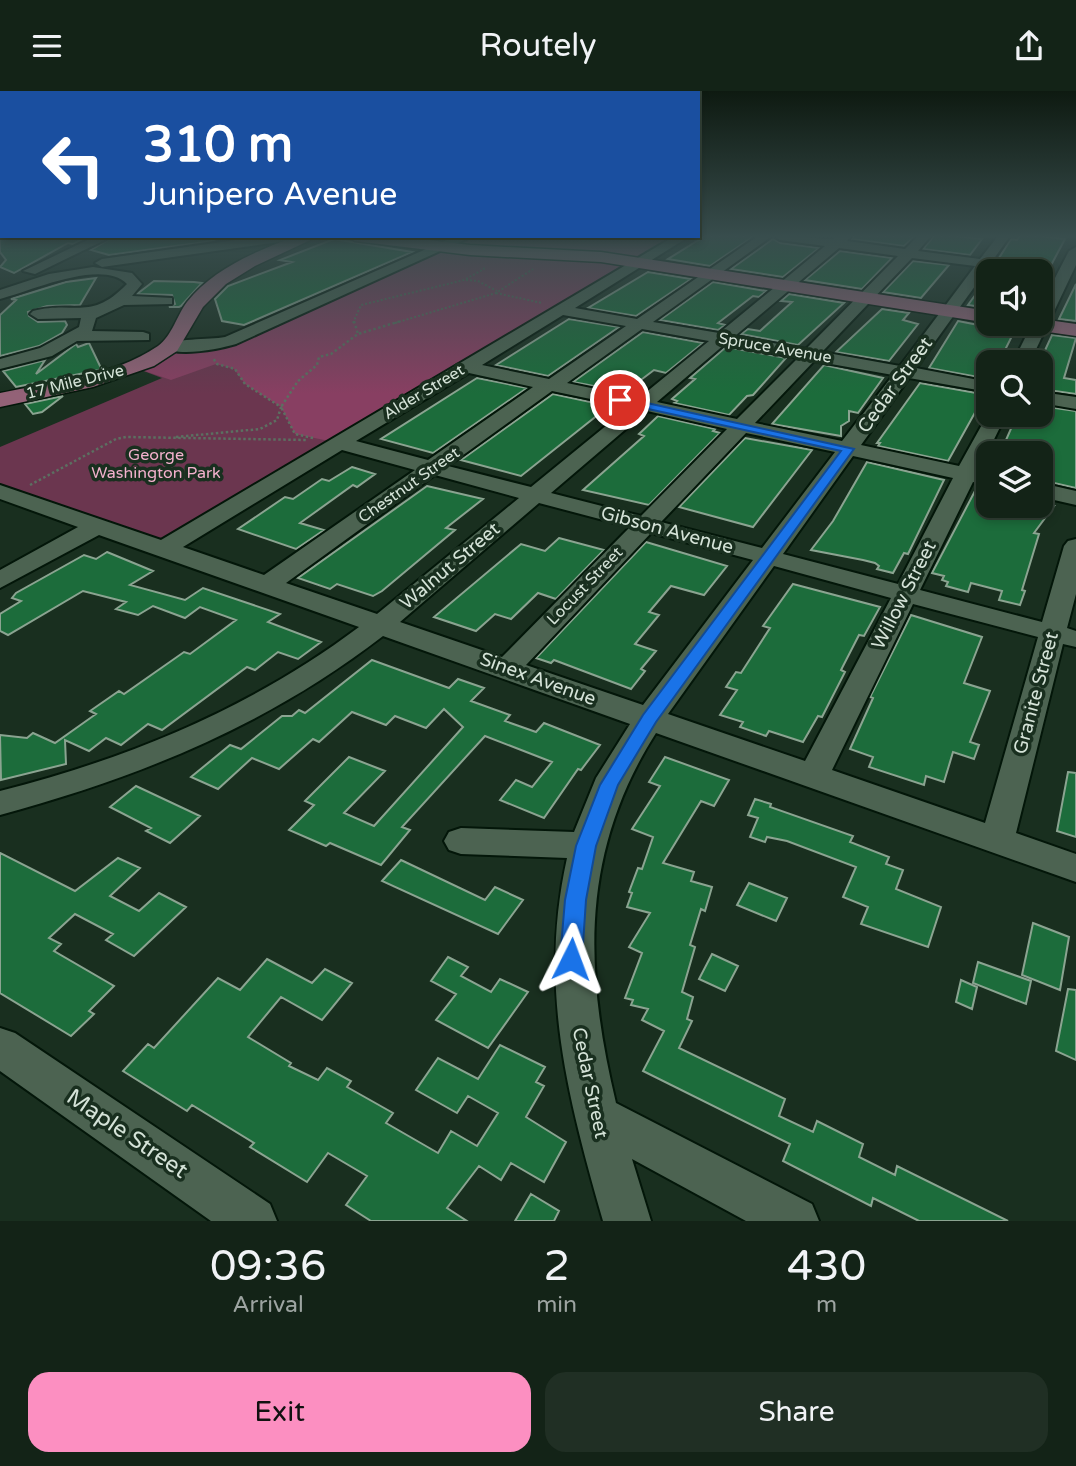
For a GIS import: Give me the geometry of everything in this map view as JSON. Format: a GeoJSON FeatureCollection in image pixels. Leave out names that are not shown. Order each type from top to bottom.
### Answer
{"type":"FeatureCollection","features":[{"type":"Feature","properties":{"kind":"main road"},"geometry":{"type":"LineString","coordinates":[[171,346],[190,310],[210,289]]}},
{"type":"Feature","properties":{"kind":"main road"},"geometry":{"type":"LineString","coordinates":[[810,289],[976,315]]}},
{"type":"Feature","properties":{"kind":"main road"},"geometry":{"type":"LineString","coordinates":[[1053,326],[1076,330]]}},
{"type":"Feature","properties":{"kind":"main road","name":"17 Mile Drive"},"geometry":{"type":"LineString","coordinates":[[0,400],[118,372],[144,362],[171,346]]}},
{"type":"Feature","properties":{"kind":"street"},"geometry":{"type":"LineString","coordinates":[[55,295],[56,289]]}},
{"type":"Feature","properties":{"kind":"street"},"geometry":{"type":"LineString","coordinates":[[38,314],[91,313],[120,300],[131,289]]}},
{"type":"Feature","properties":{"kind":"street"},"geometry":{"type":"LineString","coordinates":[[171,346],[206,346],[241,337],[350,289]]}},
{"type":"Feature","properties":{"kind":"street","name":"Alder Street"},"geometry":{"type":"LineString","coordinates":[[165,548],[595,289]]}},
{"type":"Feature","properties":{"kind":"street","name":"Chestnut Street"},"geometry":{"type":"LineString","coordinates":[[268,584],[689,289]]}},
{"type":"Feature","properties":{"kind":"street","name":"Walnut Street"},"geometry":{"type":"LineString","coordinates":[[0,803],[125,765],[249,711],[316,673],[381,624],[781,289]]}},
{"type":"Feature","properties":{"kind":"street","name":"Locust Street"},"geometry":{"type":"LineString","coordinates":[[508,667],[873,289]]}},
{"type":"Feature","properties":{"kind":"street","name":"Cedar Street"},"geometry":{"type":"LineString","coordinates":[[627,1221],[594,1115],[576,1020],[572,976],[575,900],[586,846],[609,785],[649,719],[965,289]]}},
{"type":"Feature","properties":{"kind":"street"},"geometry":{"type":"LineString","coordinates":[[120,300],[167,301]]}},
{"type":"Feature","properties":{"kind":"street","name":"Spruce Avenue"},"geometry":{"type":"LineString","coordinates":[[565,307],[640,324],[976,385]]}},
{"type":"Feature","properties":{"kind":"street"},"geometry":{"type":"LineString","coordinates":[[5,359],[46,352],[76,336],[86,329],[91,313]]}},
{"type":"Feature","properties":{"kind":"street"},"geometry":{"type":"LineString","coordinates":[[76,336],[143,337]]}},
{"type":"Feature","properties":{"kind":"street"},"geometry":{"type":"LineString","coordinates":[[467,367],[976,477]]}},
{"type":"Feature","properties":{"kind":"street"},"geometry":{"type":"LineString","coordinates":[[1053,399],[1076,403]]}},
{"type":"Feature","properties":{"kind":"street","name":"Gibson Avenue"},"geometry":{"type":"LineString","coordinates":[[340,443],[1064,636]]}},
{"type":"Feature","properties":{"kind":"street","name":"Willow Street"},"geometry":{"type":"LineString","coordinates":[[813,776],[904,593],[976,479]]}},
{"type":"Feature","properties":{"kind":"street","name":"Sinex Avenue"},"geometry":{"type":"LineString","coordinates":[[3,493],[508,667],[1076,868]]}},
{"type":"Feature","properties":{"kind":"street"},"geometry":{"type":"LineString","coordinates":[[1053,493],[1076,498]]}},
{"type":"Feature","properties":{"kind":"street"},"geometry":{"type":"LineString","coordinates":[[0,580],[97,526]]}},
{"type":"Feature","properties":{"kind":"street","name":"Granite Street"},"geometry":{"type":"LineString","coordinates":[[997,840],[1064,636],[1076,545]]}},
{"type":"Feature","properties":{"kind":"street"},"geometry":{"type":"LineString","coordinates":[[461,841],[586,846]]}},
{"type":"Feature","properties":{"kind":"street","name":"Maple Street"},"geometry":{"type":"LineString","coordinates":[[0,1047],[253,1221]]}},
{"type":"Feature","properties":{"kind":"street"},"geometry":{"type":"LineString","coordinates":[[594,1115],[795,1221]]}},
{"type":"Feature","properties":{"kind":"path"},"geometry":{"type":"LineString","coordinates":[[358,334],[353,324],[361,305],[425,289]]}},
{"type":"Feature","properties":{"kind":"path"},"geometry":{"type":"LineString","coordinates":[[491,289],[510,299],[565,307]]}},
{"type":"Feature","properties":{"kind":"path"},"geometry":{"type":"LineString","coordinates":[[163,438],[260,429],[278,420],[281,407],[298,381],[317,365],[319,357],[331,354],[358,334],[501,289]]}},
{"type":"Feature","properties":{"kind":"path"},"geometry":{"type":"LineString","coordinates":[[3,493],[46,479],[117,439],[315,440],[295,434],[281,407],[245,384],[234,369],[215,363],[204,351],[206,346]]}},
{"type":"Feature","properties":{"kind":"green space","name":"George Washington Park"},"geometry":{"type":"Polygon","coordinates":[[[455,289],[596,289],[165,548],[0,492],[0,447],[162,378],[133,367],[206,346],[455,289]]]}},
{"type":"Feature","properties":{"kind":"shaded area"},"geometry":{"type":"Polygon","coordinates":[[[342,289],[596,289],[339,443],[295,434],[281,407],[245,384],[234,369],[216,364],[171,380],[133,367],[163,352],[206,346],[342,289]]]}},
{"type":"Feature","properties":{"kind":"building"},"geometry":{"type":"Polygon","coordinates":[[[44,289],[90,289],[80,305],[47,306],[28,312],[29,316],[38,322],[65,321],[67,325],[62,333],[39,346],[0,356],[0,315],[16,300],[11,299],[44,289]]]}},
{"type":"Feature","properties":{"kind":"building"},"geometry":{"type":"Polygon","coordinates":[[[144,289],[197,289],[179,307],[169,307],[175,304],[172,295],[137,294],[144,289]]]}},
{"type":"Feature","properties":{"kind":"building"},"geometry":{"type":"Polygon","coordinates":[[[225,289],[327,289],[244,325],[222,321],[215,299],[225,289]]]}},
{"type":"Feature","properties":{"kind":"building"},"geometry":{"type":"Polygon","coordinates":[[[620,289],[677,289],[636,316],[588,308],[620,289]]]}},
{"type":"Feature","properties":{"kind":"building"},"geometry":{"type":"Polygon","coordinates":[[[704,289],[766,291],[759,297],[753,296],[718,323],[725,325],[718,330],[660,320],[704,289]]]}},
{"type":"Feature","properties":{"kind":"building"},"geometry":{"type":"Polygon","coordinates":[[[886,289],[929,289],[921,298],[883,292],[886,289]]]}},
{"type":"Feature","properties":{"kind":"building"},"geometry":{"type":"Polygon","coordinates":[[[1074,289],[1076,289],[1076,321],[1059,319],[1074,289]]]}},
{"type":"Feature","properties":{"kind":"building"},"geometry":{"type":"Polygon","coordinates":[[[789,294],[844,303],[798,345],[741,334],[748,329],[760,331],[792,302],[781,301],[789,294]]]}},
{"type":"Feature","properties":{"kind":"building"},"geometry":{"type":"Polygon","coordinates":[[[976,294],[976,306],[968,305],[973,298],[976,294]]]}},
{"type":"Feature","properties":{"kind":"building"},"geometry":{"type":"Polygon","coordinates":[[[882,309],[909,313],[903,320],[918,324],[889,361],[836,352],[882,309]]]}},
{"type":"Feature","properties":{"kind":"building"},"geometry":{"type":"Polygon","coordinates":[[[569,319],[619,327],[548,376],[496,365],[569,319]]]}},
{"type":"Feature","properties":{"kind":"building"},"geometry":{"type":"Polygon","coordinates":[[[958,321],[976,325],[976,336],[1012,336],[1005,350],[976,350],[976,377],[929,368],[958,321]]]}},
{"type":"Feature","properties":{"kind":"building"},"geometry":{"type":"Polygon","coordinates":[[[643,332],[703,343],[666,373],[654,370],[625,392],[573,382],[643,332]]]}},
{"type":"Feature","properties":{"kind":"building"},"geometry":{"type":"Polygon","coordinates":[[[1053,335],[1076,338],[1064,378],[1076,380],[1076,394],[1053,391],[1053,350],[1045,350],[1053,335]]]}},
{"type":"Feature","properties":{"kind":"building"},"geometry":{"type":"Polygon","coordinates":[[[89,343],[101,368],[99,370],[16,387],[3,371],[45,360],[36,374],[76,344],[78,347],[89,343]]]}},
{"type":"Feature","properties":{"kind":"building"},"geometry":{"type":"Polygon","coordinates":[[[726,347],[786,358],[753,395],[747,396],[729,415],[674,403],[677,401],[672,399],[695,379],[690,378],[726,347]]]}},
{"type":"Feature","properties":{"kind":"building"},"geometry":{"type":"Polygon","coordinates":[[[824,365],[883,378],[858,413],[849,411],[849,421],[841,426],[841,436],[772,424],[824,365]]]}},
{"type":"Feature","properties":{"kind":"building"},"geometry":{"type":"Polygon","coordinates":[[[477,378],[527,388],[433,453],[381,439],[477,378]]]}},
{"type":"Feature","properties":{"kind":"building"},"geometry":{"type":"Polygon","coordinates":[[[920,383],[976,393],[976,411],[948,461],[878,446],[880,443],[877,443],[920,383]]]}},
{"type":"Feature","properties":{"kind":"building"},"geometry":{"type":"Polygon","coordinates":[[[553,394],[609,406],[521,476],[461,460],[553,394]]]}},
{"type":"Feature","properties":{"kind":"building"},"geometry":{"type":"Polygon","coordinates":[[[63,396],[42,412],[33,414],[25,404],[63,396]]]}},
{"type":"Feature","properties":{"kind":"building"},"geometry":{"type":"Polygon","coordinates":[[[1053,408],[1076,411],[1076,488],[1053,483],[1053,441],[1006,441],[1012,427],[1053,427],[1053,408]]]}},
{"type":"Feature","properties":{"kind":"building"},"geometry":{"type":"Polygon","coordinates":[[[658,416],[715,429],[713,431],[720,433],[649,505],[583,490],[644,436],[639,434],[658,416]]]}},
{"type":"Feature","properties":{"kind":"building"},"geometry":{"type":"Polygon","coordinates":[[[745,438],[812,450],[753,527],[679,507],[745,438]]]}},
{"type":"Feature","properties":{"kind":"building"},"geometry":{"type":"Polygon","coordinates":[[[867,462],[944,480],[908,554],[904,553],[893,573],[877,569],[879,566],[875,563],[811,550],[833,521],[867,462]]]}},
{"type":"Feature","properties":{"kind":"building"},"geometry":{"type":"Polygon","coordinates":[[[352,467],[375,474],[357,487],[353,485],[300,523],[324,530],[296,549],[238,529],[285,497],[293,499],[322,479],[329,481],[352,467]]]}},
{"type":"Feature","properties":{"kind":"building"},"geometry":{"type":"Polygon","coordinates":[[[427,486],[483,499],[446,528],[455,530],[382,591],[373,596],[337,584],[330,589],[298,578],[427,486]]]}},
{"type":"Feature","properties":{"kind":"building"},"geometry":{"type":"Polygon","coordinates":[[[975,491],[976,518],[1045,518],[1034,533],[1039,534],[1020,605],[999,600],[1002,591],[971,583],[968,592],[946,586],[948,582],[942,580],[944,576],[932,573],[975,491]]]}},
{"type":"Feature","properties":{"kind":"building"},"geometry":{"type":"Polygon","coordinates":[[[559,538],[604,550],[556,599],[538,593],[511,619],[495,614],[476,631],[434,617],[521,544],[545,551],[559,538]]]}},
{"type":"Feature","properties":{"kind":"building"},"geometry":{"type":"Polygon","coordinates":[[[646,542],[727,566],[704,595],[671,586],[649,612],[659,615],[635,644],[656,651],[641,669],[645,671],[631,689],[554,660],[551,663],[536,658],[646,542]]]}},
{"type":"Feature","properties":{"kind":"building"},"geometry":{"type":"Polygon","coordinates":[[[107,552],[153,571],[130,585],[185,600],[203,588],[280,614],[268,622],[321,642],[298,659],[278,652],[255,670],[247,667],[162,730],[148,724],[121,745],[106,738],[89,751],[65,740],[66,764],[1,780],[0,735],[27,738],[33,733],[55,743],[96,714],[90,711],[119,691],[124,694],[184,652],[190,654],[236,620],[200,607],[185,618],[153,606],[138,615],[116,609],[126,602],[83,591],[8,635],[0,631],[0,614],[21,601],[12,598],[16,593],[84,555],[96,559],[107,552]]]}},
{"type":"Feature","properties":{"kind":"building"},"geometry":{"type":"Polygon","coordinates":[[[793,584],[880,607],[864,636],[859,635],[841,670],[845,672],[822,717],[818,716],[803,742],[769,731],[766,736],[740,727],[743,722],[720,715],[737,690],[726,687],[736,672],[741,673],[770,628],[763,626],[793,584]]]}},
{"type":"Feature","properties":{"kind":"building"},"geometry":{"type":"Polygon","coordinates":[[[911,615],[982,637],[964,683],[990,691],[970,742],[979,745],[974,759],[953,752],[944,782],[926,776],[924,785],[869,767],[873,757],[850,749],[873,698],[870,697],[911,615]]]}},
{"type":"Feature","properties":{"kind":"building"},"geometry":{"type":"Polygon","coordinates":[[[372,660],[449,688],[458,679],[484,688],[471,701],[510,715],[505,721],[536,732],[544,723],[600,745],[581,770],[578,769],[544,818],[500,800],[516,780],[532,787],[552,762],[485,736],[402,827],[410,830],[381,865],[330,843],[326,846],[289,830],[314,805],[305,801],[349,757],[385,771],[344,813],[374,826],[463,727],[444,709],[426,728],[395,716],[386,725],[352,712],[319,742],[313,739],[279,769],[252,758],[218,789],[191,777],[230,745],[241,749],[282,716],[292,716],[299,710],[305,713],[372,660]]]}},
{"type":"Feature","properties":{"kind":"building"},"geometry":{"type":"Polygon","coordinates":[[[665,757],[729,780],[714,806],[701,801],[663,863],[694,872],[691,881],[712,887],[705,911],[701,909],[690,945],[695,947],[682,992],[693,997],[687,1019],[692,1021],[679,1048],[785,1099],[779,1116],[813,1132],[817,1121],[863,1144],[859,1157],[895,1175],[897,1166],[1008,1221],[919,1221],[873,1198],[871,1206],[783,1161],[790,1144],[643,1071],[664,1031],[642,1020],[648,1009],[631,1005],[633,1000],[625,998],[642,953],[629,947],[650,913],[627,907],[632,893],[629,892],[638,868],[642,869],[653,837],[632,829],[660,786],[649,782],[665,757]]]}},
{"type":"Feature","properties":{"kind":"building"},"geometry":{"type":"Polygon","coordinates":[[[1068,772],[1076,773],[1076,837],[1057,831],[1068,772]]]}},
{"type":"Feature","properties":{"kind":"building"},"geometry":{"type":"Polygon","coordinates":[[[136,786],[200,816],[170,843],[146,831],[151,828],[110,807],[136,786]]]}},
{"type":"Feature","properties":{"kind":"building"},"geometry":{"type":"Polygon","coordinates":[[[755,799],[771,804],[770,807],[853,836],[850,842],[889,857],[886,864],[903,870],[896,889],[941,907],[928,947],[861,924],[868,907],[843,897],[856,867],[787,841],[767,837],[765,842],[750,837],[758,818],[748,815],[755,799]]]}},
{"type":"Feature","properties":{"kind":"building"},"geometry":{"type":"Polygon","coordinates":[[[0,853],[75,891],[118,858],[140,868],[110,896],[139,911],[159,893],[186,907],[134,956],[106,940],[113,934],[75,914],[49,938],[61,944],[54,951],[114,986],[89,1011],[94,1014],[71,1036],[0,993],[0,853]]]}},
{"type":"Feature","properties":{"kind":"building"},"geometry":{"type":"Polygon","coordinates":[[[401,860],[485,900],[495,887],[523,900],[498,934],[382,881],[401,860]]]}},
{"type":"Feature","properties":{"kind":"building"},"geometry":{"type":"Polygon","coordinates":[[[749,883],[787,898],[776,921],[737,905],[749,883]]]}},
{"type":"Feature","properties":{"kind":"building"},"geometry":{"type":"Polygon","coordinates":[[[1033,923],[1069,937],[1060,990],[1022,975],[1033,923]]]}},
{"type":"Feature","properties":{"kind":"building"},"geometry":{"type":"Polygon","coordinates":[[[712,954],[738,966],[725,991],[699,979],[712,954]]]}},
{"type":"Feature","properties":{"kind":"building"},"geometry":{"type":"Polygon","coordinates":[[[448,957],[468,967],[461,976],[491,992],[500,979],[528,992],[488,1048],[436,1020],[456,994],[431,981],[448,957]]]}},
{"type":"Feature","properties":{"kind":"building"},"geometry":{"type":"Polygon","coordinates":[[[267,959],[312,983],[325,969],[352,983],[322,1020],[281,997],[248,1037],[291,1063],[289,1066],[318,1080],[327,1068],[351,1081],[347,1087],[393,1113],[386,1123],[438,1153],[451,1131],[477,1146],[498,1113],[468,1096],[457,1113],[416,1090],[438,1058],[478,1079],[500,1045],[545,1067],[536,1082],[544,1086],[526,1117],[566,1142],[544,1182],[511,1163],[501,1180],[479,1166],[447,1208],[467,1221],[371,1221],[346,1205],[367,1176],[328,1153],[307,1182],[250,1147],[254,1143],[192,1105],[187,1111],[123,1071],[148,1044],[154,1048],[218,978],[240,990],[267,959]]]}},
{"type":"Feature","properties":{"kind":"building"},"geometry":{"type":"Polygon","coordinates":[[[978,962],[1031,981],[1026,1004],[973,983],[978,962]]]}},
{"type":"Feature","properties":{"kind":"building"},"geometry":{"type":"Polygon","coordinates":[[[961,980],[977,987],[972,1009],[956,1002],[961,980]]]}},
{"type":"Feature","properties":{"kind":"building"},"geometry":{"type":"Polygon","coordinates":[[[1068,989],[1076,990],[1076,1060],[1056,1051],[1068,989]]]}},
{"type":"Feature","properties":{"kind":"building"},"geometry":{"type":"Polygon","coordinates":[[[531,1194],[559,1211],[554,1221],[515,1221],[531,1194]]]}},
{"type":"Feature","properties":{"kind":"route"},"geometry":{"type":"LineString","coordinates":[[571,959],[575,900],[586,846],[609,785],[649,719],[849,449],[620,400]]}}]}
